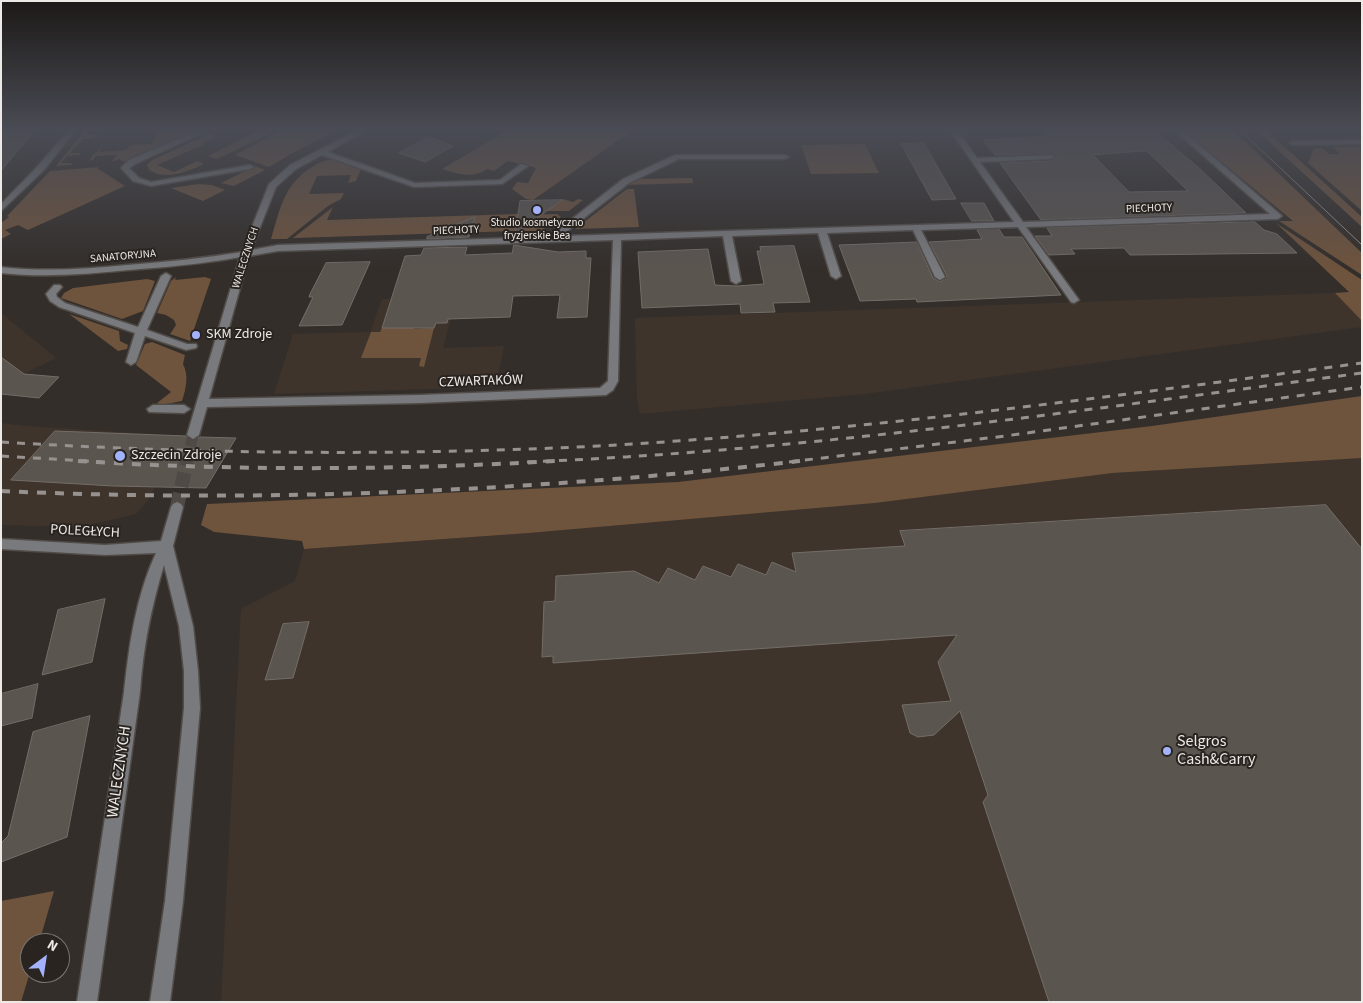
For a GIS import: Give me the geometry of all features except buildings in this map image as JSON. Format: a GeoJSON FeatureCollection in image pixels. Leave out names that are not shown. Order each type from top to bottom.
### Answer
{"type":"FeatureCollection","features":[{"type":"Feature","properties":{"kind":"street"},"geometry":{"type":"LineString","coordinates":[[1,209],[32,177]]}},
{"type":"Feature","properties":{"kind":"street"},"geometry":{"type":"LineString","coordinates":[[133,177],[143,184],[151,184],[193,177]]}},
{"type":"Feature","properties":{"kind":"street","name":"WALECZNYCH"},"geometry":{"type":"LineString","coordinates":[[193,434],[246,252],[272,186],[282,177]]}},
{"type":"Feature","properties":{"kind":"street"},"geometry":{"type":"LineString","coordinates":[[391,177],[414,185],[502,182],[509,177]]}},
{"type":"Feature","properties":{"kind":"street"},"geometry":{"type":"LineString","coordinates":[[552,239],[558,232],[626,181],[635,177]]}},
{"type":"Feature","properties":{"kind":"street"},"geometry":{"type":"LineString","coordinates":[[986,177],[1074,300]]}},
{"type":"Feature","properties":{"kind":"street","name":"PIECHOTY"},"geometry":{"type":"LineString","coordinates":[[246,252],[278,248],[1278,216],[1232,177]]}},
{"type":"Feature","properties":{"kind":"street"},"geometry":{"type":"LineString","coordinates":[[916,228],[940,277]]}},
{"type":"Feature","properties":{"kind":"street"},"geometry":{"type":"LineString","coordinates":[[822,231],[836,276]]}},
{"type":"Feature","properties":{"kind":"street"},"geometry":{"type":"LineString","coordinates":[[727,234],[736,282]]}},
{"type":"Feature","properties":{"kind":"street","name":"CZWARTAKÓW"},"geometry":{"type":"LineString","coordinates":[[202,403],[420,400],[602,392],[610,387],[613,381],[617,237]]}},
{"type":"Feature","properties":{"kind":"street","name":"SANATORYJNA"},"geometry":{"type":"LineString","coordinates":[[1,270],[26,273],[69,273],[204,261],[246,252]]}},
{"type":"Feature","properties":{"kind":"street"},"geometry":{"type":"LineString","coordinates":[[131,362],[141,332],[166,276]]}},
{"type":"Feature","properties":{"kind":"street"},"geometry":{"type":"LineString","coordinates":[[57,287],[52,294],[53,299],[62,304],[186,347],[192,346]]}},
{"type":"Feature","properties":{"kind":"street"},"geometry":{"type":"LineString","coordinates":[[153,408],[184,409]]}},
{"type":"Feature","properties":{"kind":"street","name":"WALECZNYCH"},"geometry":{"type":"LineString","coordinates":[[87,1002],[132,692],[136,648],[145,604],[158,563],[166,546],[177,507]]}},
{"type":"Feature","properties":{"kind":"street","name":"POLEGŁYCH"},"geometry":{"type":"LineString","coordinates":[[1,544],[123,551],[166,546]]}},
{"type":"Feature","properties":{"kind":"street","name":"WALECZNYCH"},"geometry":{"type":"LineString","coordinates":[[160,1002],[174,901],[192,708],[191,671],[186,626],[166,546]]}},
{"type":"Feature","properties":{"kind":"shaded area"},"geometry":{"type":"Polygon","coordinates":[[[44,177],[111,177],[125,186],[28,230],[18,225],[5,230],[11,234],[1,239],[1,223],[9,217],[7,216],[44,177]]]}},
{"type":"Feature","properties":{"kind":"shaded area"},"geometry":{"type":"Polygon","coordinates":[[[233,177],[252,177],[234,186],[221,183],[233,177]]]}},
{"type":"Feature","properties":{"kind":"shaded area"},"geometry":{"type":"Polygon","coordinates":[[[300,177],[317,177],[309,194],[344,193],[341,199],[328,206],[287,239],[271,239],[284,198],[300,177]]]}},
{"type":"Feature","properties":{"kind":"shaded area"},"geometry":{"type":"Polygon","coordinates":[[[350,177],[358,177],[356,181],[348,183],[350,177]]]}},
{"type":"Feature","properties":{"kind":"shaded area"},"geometry":{"type":"Polygon","coordinates":[[[531,177],[566,177],[533,200],[526,199],[512,189],[517,182],[528,183],[531,177]]]}},
{"type":"Feature","properties":{"kind":"shaded area"},"geometry":{"type":"Polygon","coordinates":[[[1240,177],[1282,177],[1362,253],[1362,275],[1279,221],[1293,221],[1240,177]]]}},
{"type":"Feature","properties":{"kind":"shaded area"},"geometry":{"type":"Polygon","coordinates":[[[1307,177],[1318,177],[1362,217],[1362,227],[1307,177]]]}},
{"type":"Feature","properties":{"kind":"shaded area"},"geometry":{"type":"Polygon","coordinates":[[[1324,177],[1362,177],[1362,211],[1324,177]]]}},
{"type":"Feature","properties":{"kind":"shaded area"},"geometry":{"type":"Polygon","coordinates":[[[692,178],[693,183],[624,185],[640,179],[692,178]]]}},
{"type":"Feature","properties":{"kind":"shaded area"},"geometry":{"type":"Polygon","coordinates":[[[198,184],[212,185],[225,190],[203,201],[171,188],[198,184]]]}},
{"type":"Feature","properties":{"kind":"shaded area"},"geometry":{"type":"Polygon","coordinates":[[[627,189],[634,189],[639,227],[575,229],[627,189]]]}},
{"type":"Feature","properties":{"kind":"shaded area"},"geometry":{"type":"Polygon","coordinates":[[[563,199],[573,202],[578,199],[583,200],[569,211],[545,211],[563,199]]]}},
{"type":"Feature","properties":{"kind":"shaded area"},"geometry":{"type":"Polygon","coordinates":[[[333,207],[327,220],[518,214],[515,231],[293,238],[333,207]]]}},
{"type":"Feature","properties":{"kind":"shaded area"},"geometry":{"type":"Polygon","coordinates":[[[557,214],[561,217],[541,231],[522,231],[525,215],[557,214]]]}},
{"type":"Feature","properties":{"kind":"shaded area"},"geometry":{"type":"Polygon","coordinates":[[[1276,223],[1362,280],[1362,321],[1335,293],[1349,292],[1276,223]]]}},
{"type":"Feature","properties":{"kind":"shaded area"},"geometry":{"type":"Polygon","coordinates":[[[176,277],[175,280],[205,277],[211,279],[190,341],[170,334],[176,325],[174,320],[166,315],[157,313],[171,281],[176,277]]]}},
{"type":"Feature","properties":{"kind":"shaded area"},"geometry":{"type":"Polygon","coordinates":[[[147,279],[155,281],[143,311],[122,319],[61,298],[64,293],[73,288],[147,279]]]}},
{"type":"Feature","properties":{"kind":"shaded area"},"geometry":{"type":"Polygon","coordinates":[[[1335,293],[1362,321],[1362,327],[864,394],[640,414],[637,400],[635,318],[1335,293]]]}},
{"type":"Feature","properties":{"kind":"shaded area"},"geometry":{"type":"Polygon","coordinates":[[[456,298],[443,348],[504,346],[496,387],[274,394],[293,334],[370,332],[382,299],[456,298]]]}},
{"type":"Feature","properties":{"kind":"shaded area"},"geometry":{"type":"Polygon","coordinates":[[[1,313],[56,358],[1,385],[1,313]]]}},
{"type":"Feature","properties":{"kind":"shaded area"},"geometry":{"type":"Polygon","coordinates":[[[69,314],[119,331],[120,341],[128,345],[127,349],[118,351],[69,314]]]}},
{"type":"Feature","properties":{"kind":"shaded area"},"geometry":{"type":"Polygon","coordinates":[[[415,325],[414,329],[434,328],[424,367],[419,366],[421,358],[361,358],[371,332],[380,332],[382,328],[415,325]]]}},
{"type":"Feature","properties":{"kind":"shaded area"},"geometry":{"type":"Polygon","coordinates":[[[152,342],[185,355],[183,364],[186,382],[182,401],[161,405],[157,403],[171,392],[136,365],[145,344],[152,342]]]}},
{"type":"Feature","properties":{"kind":"shaded area"},"geometry":{"type":"Polygon","coordinates":[[[1362,396],[1362,458],[1113,473],[875,503],[529,533],[304,549],[302,541],[214,532],[201,525],[207,504],[678,482],[1152,426],[1362,396]]]}},
{"type":"Feature","properties":{"kind":"shaded area"},"geometry":{"type":"Polygon","coordinates":[[[1,423],[169,435],[158,480],[148,500],[136,514],[80,527],[1,525],[1,423]]]}},
{"type":"Feature","properties":{"kind":"shaded area"},"geometry":{"type":"Polygon","coordinates":[[[1362,458],[1362,1002],[221,1002],[241,609],[295,581],[304,549],[529,533],[875,503],[1113,473],[1362,458]]]}},
{"type":"Feature","properties":{"kind":"shaded area"},"geometry":{"type":"Polygon","coordinates":[[[54,891],[42,933],[20,933],[20,983],[27,983],[21,1002],[1,1002],[1,901],[54,891]]]}},
{"type":"Feature","properties":{"kind":"tunnel"},"geometry":{"type":"LineString","coordinates":[[187,462],[193,435]]}},
{"type":"Feature","properties":{"kind":"tunnel"},"geometry":{"type":"LineString","coordinates":[[177,507],[187,461]]}},
{"type":"Feature","properties":{"kind":"tram line"},"geometry":{"type":"LineString","coordinates":[[1290,177],[1362,245]]}},
{"type":"Feature","properties":{"kind":"railway"},"geometry":{"type":"LineString","coordinates":[[1,442],[150,449],[299,452],[449,451],[598,446],[694,440],[885,423],[1076,401],[1362,363]]}},
{"type":"Feature","properties":{"kind":"railway"},"geometry":{"type":"LineString","coordinates":[[527,462],[632,457],[841,439],[1050,415],[1362,373]]}},
{"type":"Feature","properties":{"kind":"railway"},"geometry":{"type":"LineString","coordinates":[[789,462],[1005,436],[1362,387]]}},
{"type":"Feature","properties":{"kind":"railway"},"geometry":{"type":"LineString","coordinates":[[1,456],[102,462]]}},
{"type":"Feature","properties":{"kind":"railway"},"geometry":{"type":"LineString","coordinates":[[78,461],[257,468],[377,468],[556,461]]}},
{"type":"Feature","properties":{"kind":"railway"},"geometry":{"type":"LineString","coordinates":[[1,491],[201,496],[401,492],[601,480],[800,461]]}},
{"type":"Feature","properties":{"kind":"place","name":"Studio kosmetyczno fryzjerskie Bea"},"geometry":{"type":"Point","coordinates":[537,210]}},
{"type":"Feature","properties":{"kind":"place","name":"SKM Zdroje"},"geometry":{"type":"Point","coordinates":[196,335]}},
{"type":"Feature","properties":{"kind":"place","name":"Szczecin Zdroje"},"geometry":{"type":"Point","coordinates":[120,456]}},
{"type":"Feature","properties":{"kind":"place","name":"Selgros Cash&Carry"},"geometry":{"type":"Point","coordinates":[1167,751]}}]}
